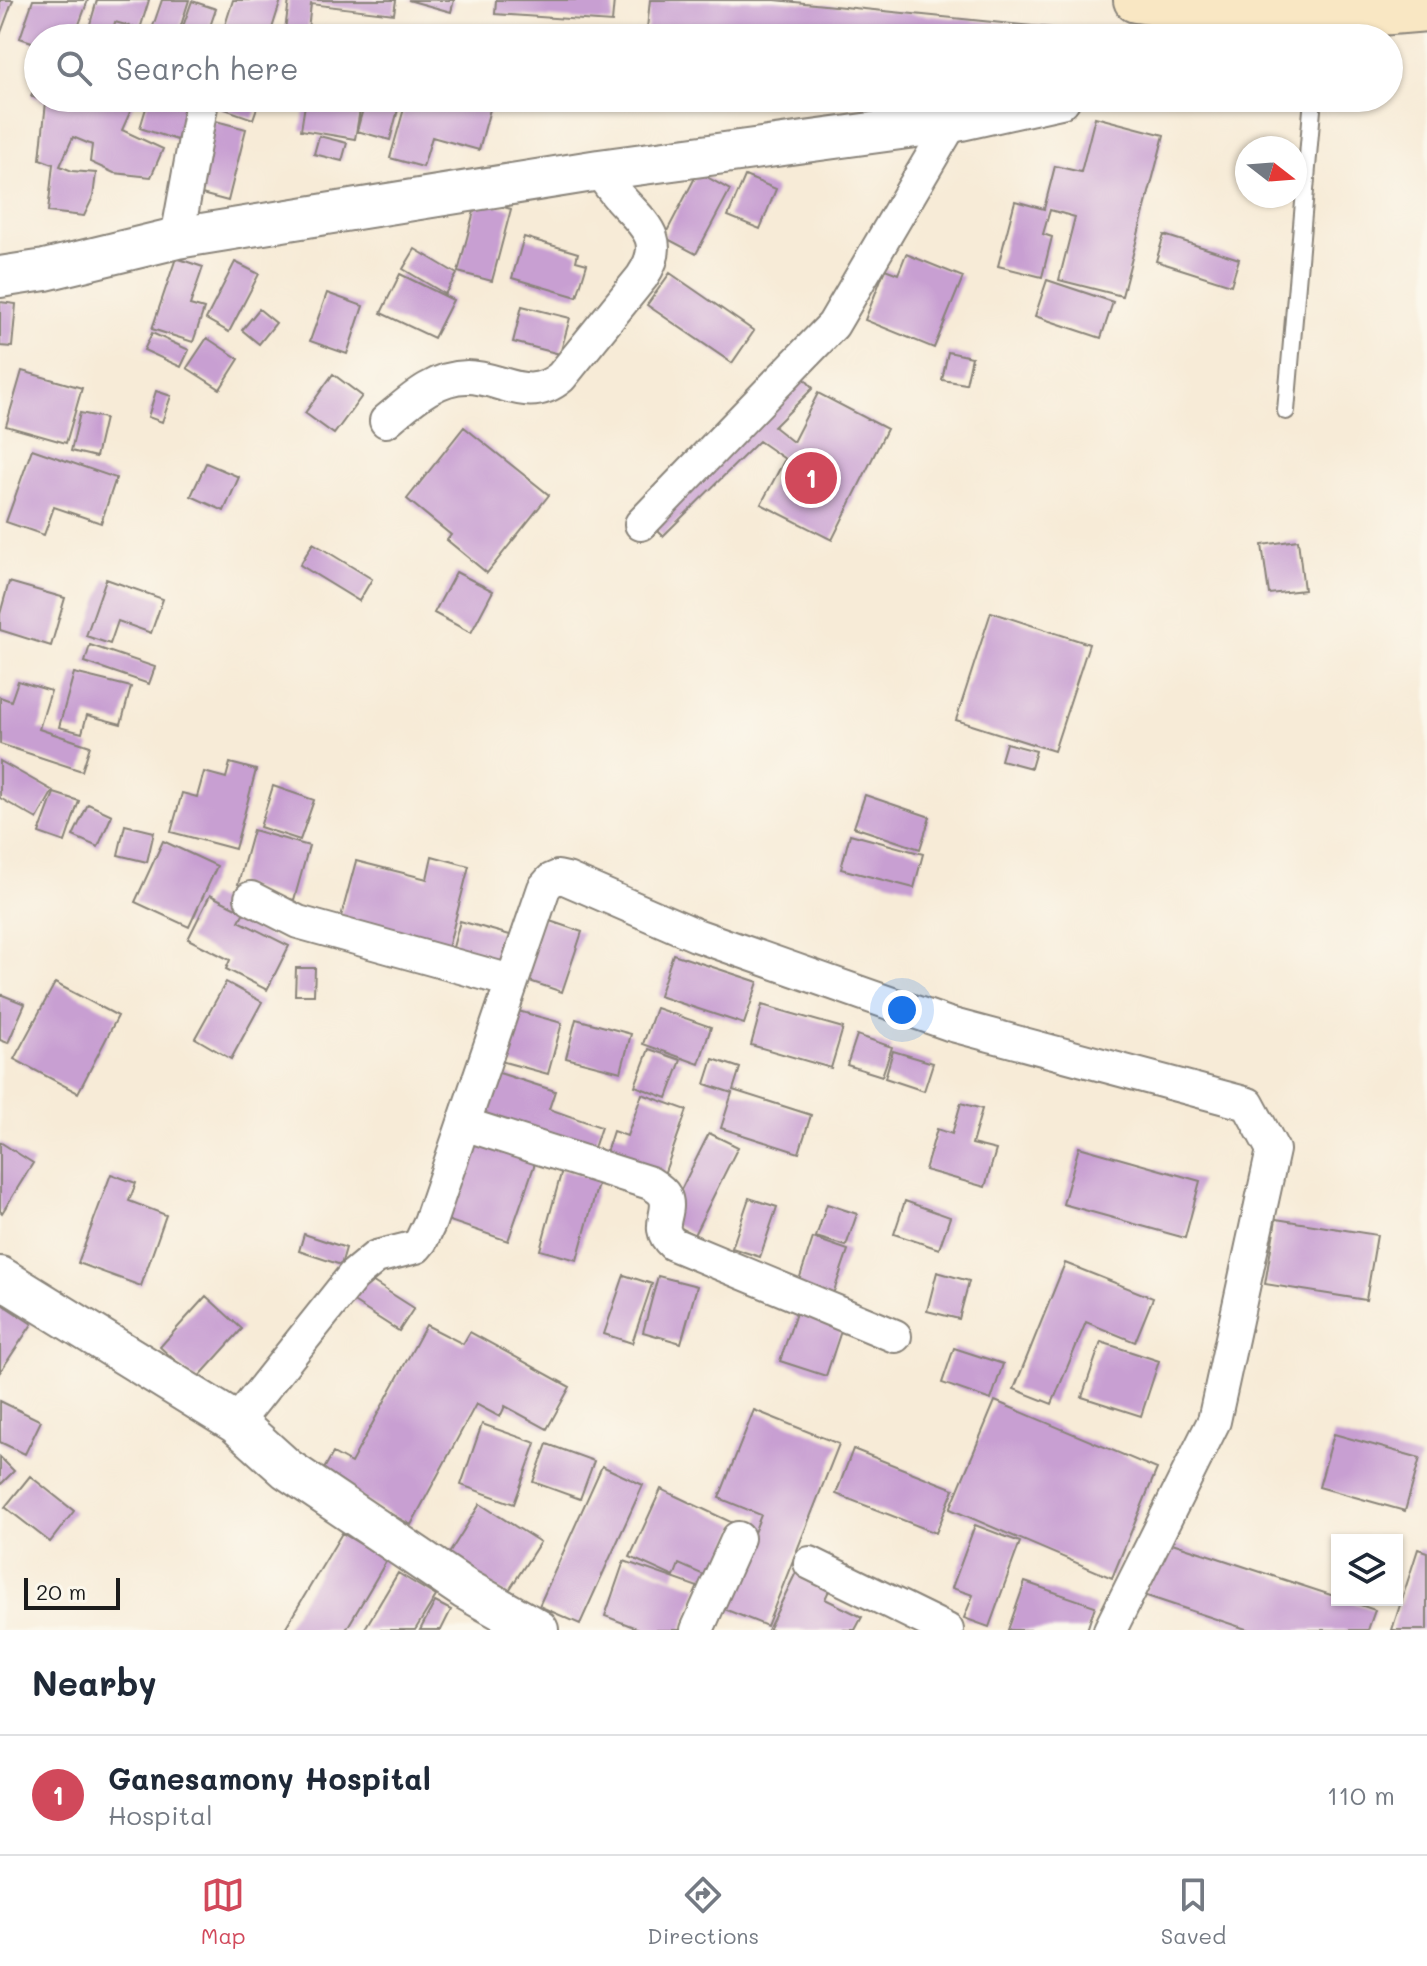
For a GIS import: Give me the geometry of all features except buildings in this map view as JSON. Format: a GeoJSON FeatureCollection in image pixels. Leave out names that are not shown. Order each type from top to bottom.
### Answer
{"type":"FeatureCollection","features":[{"type":"Feature","properties":{"kind":"main road"},"geometry":{"type":"LineString","coordinates":[[1136,0],[1328,18],[1427,9]]}},
{"type":"Feature","properties":{"kind":"street"},"geometry":{"type":"LineString","coordinates":[[1300,24],[1328,18]]}},
{"type":"Feature","properties":{"kind":"street"},"geometry":{"type":"LineString","coordinates":[[177,238],[200,112]]}},
{"type":"Feature","properties":{"kind":"street"},"geometry":{"type":"LineString","coordinates":[[0,277],[45,270],[177,238],[599,170],[952,122],[997,112]]}},
{"type":"Feature","properties":{"kind":"street"},"geometry":{"type":"LineString","coordinates":[[641,524],[833,325],[952,122]]}},
{"type":"Feature","properties":{"kind":"street"},"geometry":{"type":"LineString","coordinates":[[386,421],[423,390],[451,380],[466,377],[540,390],[561,377],[642,277],[652,260],[654,245],[648,227],[615,193],[599,170]]}},
{"type":"Feature","properties":{"kind":"street"},"geometry":{"type":"LineString","coordinates":[[236,1423],[365,1264],[376,1257],[416,1247],[421,1241],[544,888],[558,877],[567,879],[696,935],[949,1024],[1248,1104],[1273,1150],[1214,1421],[1110,1630]]}},
{"type":"Feature","properties":{"kind":"street"},"geometry":{"type":"LineString","coordinates":[[251,898],[298,922],[511,981]]}},
{"type":"Feature","properties":{"kind":"street"},"geometry":{"type":"LineString","coordinates":[[464,1124],[650,1183],[664,1193],[667,1203],[663,1229],[666,1238],[673,1244],[895,1336]]}},
{"type":"Feature","properties":{"kind":"street"},"geometry":{"type":"LineString","coordinates":[[0,1277],[236,1423],[287,1469],[465,1589],[538,1630]]}},
{"type":"Feature","properties":{"kind":"street"},"geometry":{"type":"LineString","coordinates":[[697,1630],[738,1538]]}},
{"type":"Feature","properties":{"kind":"street"},"geometry":{"type":"LineString","coordinates":[[810,1563],[947,1630]]}},
{"type":"Feature","properties":{"kind":"lane"},"geometry":{"type":"LineString","coordinates":[[1286,411],[1312,112]]}},
{"type":"Feature","properties":{"kind":"place","name":"Ganesamony Hospital"},"geometry":{"type":"Point","coordinates":[811,478]}}]}
